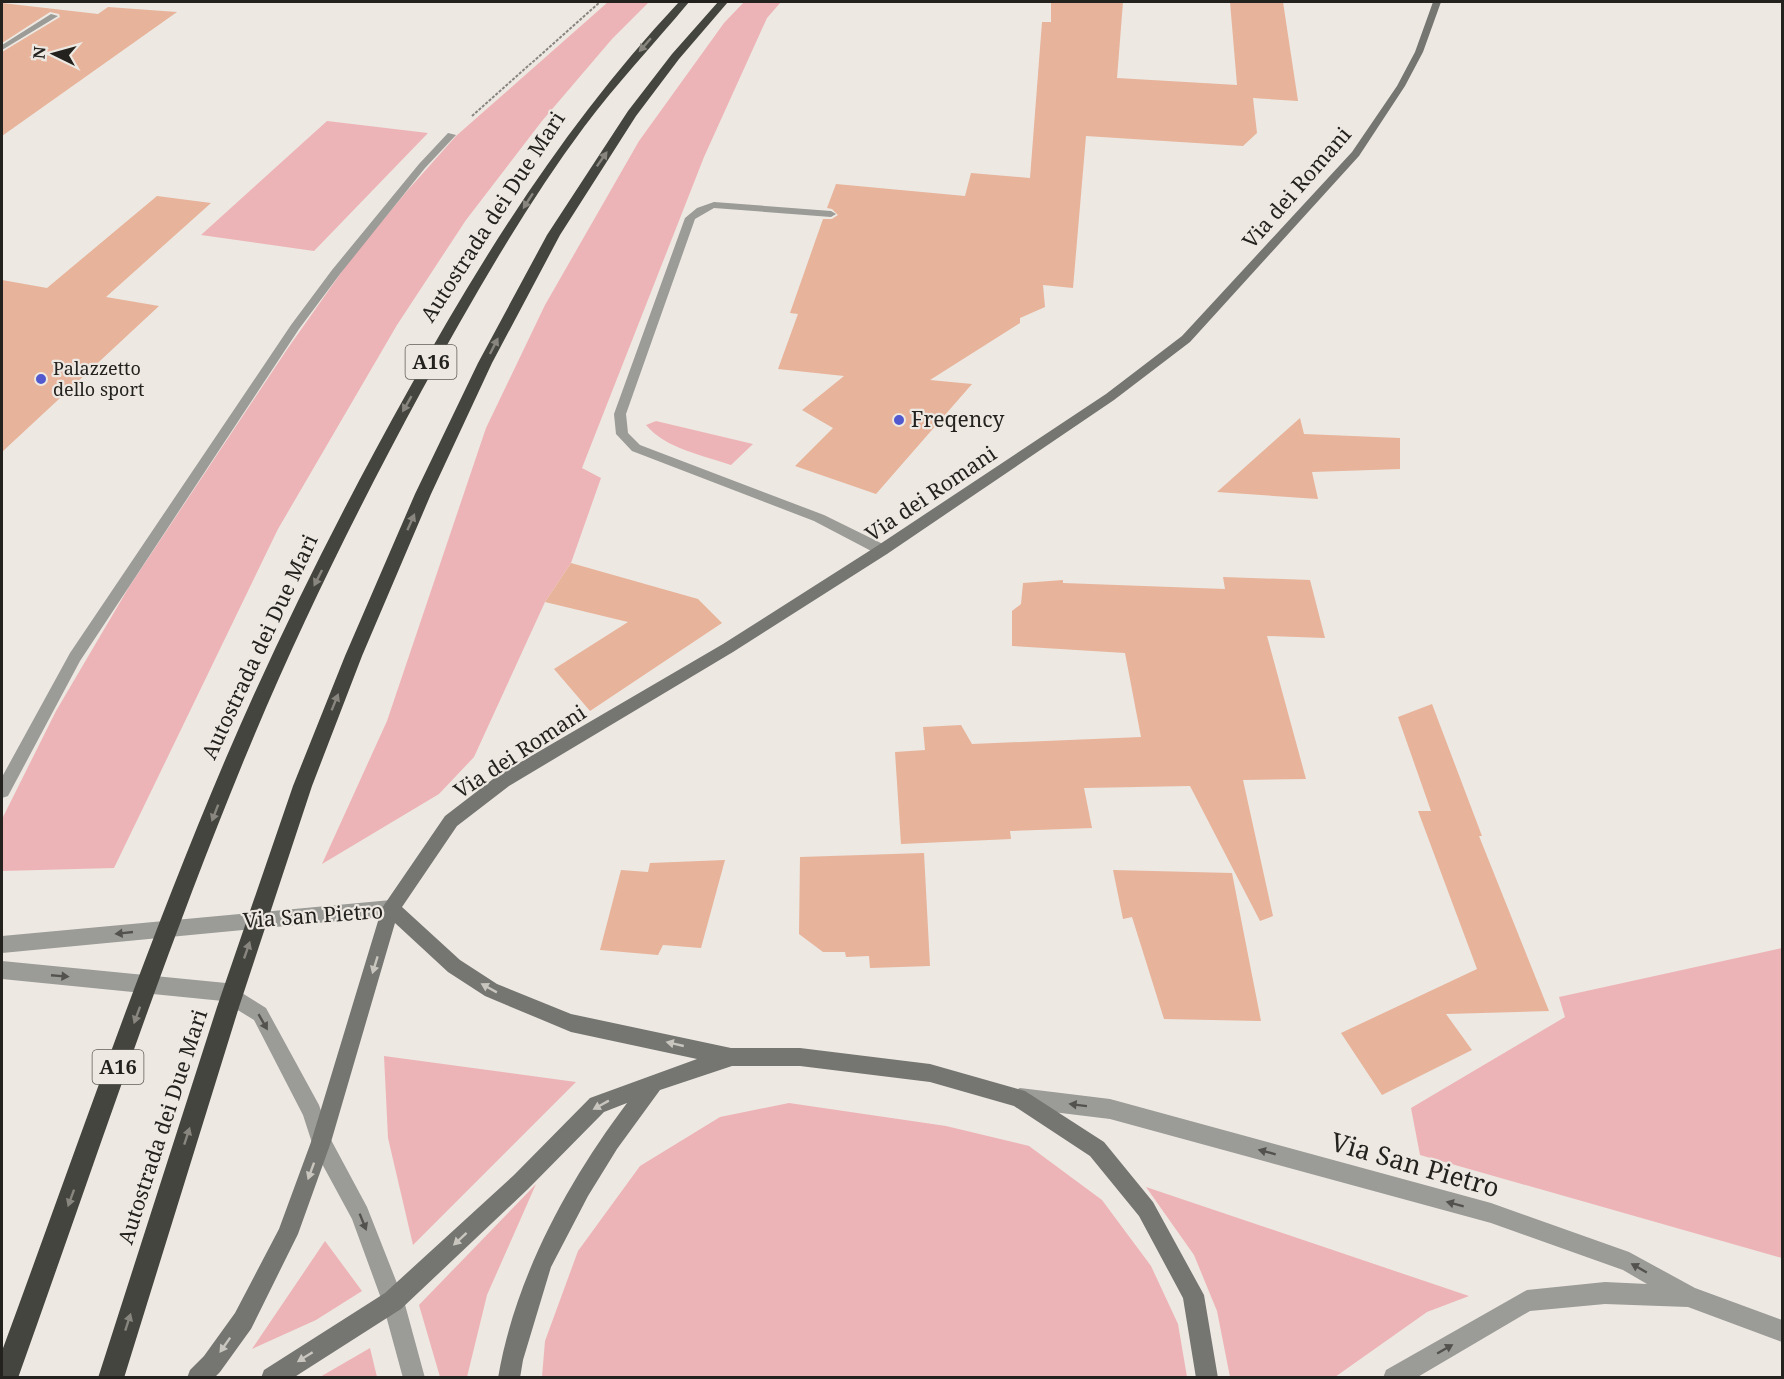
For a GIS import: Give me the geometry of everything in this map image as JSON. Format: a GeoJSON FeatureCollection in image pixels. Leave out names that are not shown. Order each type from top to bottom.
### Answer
{"type":"FeatureCollection","features":[{"type":"Feature","properties":{"kind":"highway","name":"Autostrada dei Due Mari"},"geometry":{"type":"LineString","coordinates":[[6,1377],[153,973],[236,758],[313,588],[401,414],[478,279],[544,176],[612,84],[684,2]]}},
{"type":"Feature","properties":{"kind":"highway","name":"Autostrada dei Due Mari"},"geometry":{"type":"LineString","coordinates":[[111,1377],[239,972],[314,756],[390,568],[458,417],[526,283],[588,179],[651,87],[723,2]]}},
{"type":"Feature","properties":{"kind":"main road","name":"Via dei Romani"},"geometry":{"type":"LineString","coordinates":[[198,1377],[212,1364],[243,1321],[288,1234],[321,1142],[391,909],[451,821],[503,781],[728,648],[882,550],[1110,397],[1186,339],[1356,154],[1419,52],[1437,2]]}},
{"type":"Feature","properties":{"kind":"main road","name":"Via San Pietro"},"geometry":{"type":"LineString","coordinates":[[391,909],[454,966],[491,990],[571,1023],[732,1057]]}},
{"type":"Feature","properties":{"kind":"main road"},"geometry":{"type":"LineString","coordinates":[[272,1377],[393,1301],[521,1182],[597,1105],[732,1057],[800,1057],[930,1073],[1018,1098],[1097,1149],[1146,1209],[1193,1295],[1207,1377]]}},
{"type":"Feature","properties":{"kind":"main road"},"geometry":{"type":"LineString","coordinates":[[509,1377],[512,1360],[542,1263],[580,1189],[610,1142],[654,1083]]}},
{"type":"Feature","properties":{"kind":"street"},"geometry":{"type":"LineString","coordinates":[[2,48],[54,16]]}},
{"type":"Feature","properties":{"kind":"street"},"geometry":{"type":"LineString","coordinates":[[2,791],[75,657],[294,327],[350,254],[422,166],[451,135]]}},
{"type":"Feature","properties":{"kind":"street"},"geometry":{"type":"LineString","coordinates":[[831,214],[714,205],[705,207],[690,218],[619,424],[620,433],[636,448],[819,518],[882,550]]}},
{"type":"Feature","properties":{"kind":"street","name":"Via San Pietro"},"geometry":{"type":"LineString","coordinates":[[2,945],[391,909]]}},
{"type":"Feature","properties":{"kind":"street"},"geometry":{"type":"LineString","coordinates":[[2,970],[226,992],[260,1014],[312,1112],[321,1142],[360,1214],[393,1301],[414,1377]]}},
{"type":"Feature","properties":{"kind":"street","name":"Via San Pietro"},"geometry":{"type":"LineString","coordinates":[[1018,1098],[1110,1109],[1491,1213],[1629,1262],[1689,1297],[1782,1331]]}},
{"type":"Feature","properties":{"kind":"street"},"geometry":{"type":"LineString","coordinates":[[1394,1377],[1527,1301],[1605,1293],[1689,1297]]}},
{"type":"Feature","properties":{"kind":"path"},"geometry":{"type":"LineString","coordinates":[[451,135],[600,2]]}},
{"type":"Feature","properties":{"kind":"shaded area"},"geometry":{"type":"Polygon","coordinates":[[[608,2],[649,2],[612,39],[542,121],[466,220],[397,325],[278,529],[114,868],[2,871],[2,819],[56,711],[129,587],[288,348],[350,260],[456,136],[608,2]]]}},
{"type":"Feature","properties":{"kind":"shaded area"},"geometry":{"type":"Polygon","coordinates":[[[744,2],[781,2],[767,18],[704,157],[582,468],[601,478],[571,563],[545,602],[474,757],[439,794],[322,864],[387,721],[486,428],[545,305],[639,141],[724,23],[744,2]]]}},
{"type":"Feature","properties":{"kind":"shaded area"},"geometry":{"type":"Polygon","coordinates":[[[327,121],[428,133],[314,251],[201,235],[327,121]]]}},
{"type":"Feature","properties":{"kind":"shaded area"},"geometry":{"type":"Polygon","coordinates":[[[656,421],[753,444],[731,465],[674,446],[646,425],[656,421]]]}},
{"type":"Feature","properties":{"kind":"shaded area"},"geometry":{"type":"Polygon","coordinates":[[[1782,948],[1782,1258],[1420,1155],[1411,1108],[1565,1017],[1559,997],[1782,948]]]}},
{"type":"Feature","properties":{"kind":"shaded area"},"geometry":{"type":"Polygon","coordinates":[[[384,1056],[576,1082],[413,1245],[388,1138],[384,1056]]]}},
{"type":"Feature","properties":{"kind":"shaded area"},"geometry":{"type":"Polygon","coordinates":[[[789,1103],[946,1126],[1029,1146],[1102,1200],[1151,1266],[1178,1324],[1187,1377],[542,1377],[545,1341],[578,1251],[640,1166],[720,1117],[789,1103]]]}},
{"type":"Feature","properties":{"kind":"shaded area"},"geometry":{"type":"Polygon","coordinates":[[[536,1184],[487,1295],[467,1377],[440,1377],[419,1305],[536,1184]]]}},
{"type":"Feature","properties":{"kind":"shaded area"},"geometry":{"type":"Polygon","coordinates":[[[1146,1187],[1469,1296],[1427,1312],[1335,1377],[1230,1377],[1217,1311],[1194,1255],[1146,1187]]]}},
{"type":"Feature","properties":{"kind":"shaded area"},"geometry":{"type":"Polygon","coordinates":[[[325,1241],[362,1291],[316,1320],[252,1349],[325,1241]]]}},
{"type":"Feature","properties":{"kind":"shaded area"},"geometry":{"type":"Polygon","coordinates":[[[370,1348],[377,1377],[320,1377],[370,1348]]]}},
{"type":"Feature","properties":{"kind":"building"},"geometry":{"type":"Polygon","coordinates":[[[1051,2],[1123,2],[1117,78],[1237,85],[1230,2],[1283,2],[1298,101],[1253,98],[1257,133],[1243,146],[1086,136],[1073,288],[1043,285],[1045,307],[1020,318],[1020,323],[930,380],[972,384],[876,494],[795,466],[833,428],[802,410],[844,376],[778,369],[798,314],[790,313],[823,219],[832,219],[838,215],[832,209],[827,208],[836,184],[965,196],[971,173],[1030,178],[1042,22],[1051,22],[1051,2]]]}},
{"type":"Feature","properties":{"kind":"building"},"geometry":{"type":"Polygon","coordinates":[[[2,3],[98,14],[108,7],[177,12],[2,136],[2,52],[60,17],[59,14],[50,12],[2,43],[2,3]]]}},
{"type":"Feature","properties":{"kind":"building","name":"Palazzetto dello sport"},"geometry":{"type":"Polygon","coordinates":[[[157,196],[211,203],[106,297],[159,306],[2,452],[2,280],[47,288],[157,196]]]}},
{"type":"Feature","properties":{"kind":"building"},"geometry":{"type":"Polygon","coordinates":[[[1300,418],[1304,434],[1400,438],[1400,469],[1312,472],[1318,499],[1217,492],[1300,418]]]}},
{"type":"Feature","properties":{"kind":"building"},"geometry":{"type":"Polygon","coordinates":[[[571,563],[698,599],[722,623],[590,711],[554,669],[628,622],[545,602],[571,563]]]}},
{"type":"Feature","properties":{"kind":"building"},"geometry":{"type":"Polygon","coordinates":[[[1223,577],[1310,580],[1325,638],[1267,636],[1306,779],[1243,780],[1273,916],[1260,921],[1190,786],[1084,788],[1092,828],[1010,831],[1011,839],[901,844],[895,752],[925,750],[923,727],[961,725],[972,744],[1141,737],[1125,653],[1012,646],[1012,611],[1021,604],[1023,583],[1063,580],[1063,583],[1225,589],[1223,577]]]}},
{"type":"Feature","properties":{"kind":"building"},"geometry":{"type":"Polygon","coordinates":[[[1432,704],[1482,836],[1479,836],[1549,1011],[1446,1014],[1472,1050],[1382,1095],[1341,1033],[1477,969],[1418,811],[1431,811],[1398,717],[1432,704]]]}},
{"type":"Feature","properties":{"kind":"building"},"geometry":{"type":"Polygon","coordinates":[[[924,853],[930,966],[870,968],[869,956],[846,957],[845,952],[823,952],[799,934],[800,857],[924,853]]]}},
{"type":"Feature","properties":{"kind":"building"},"geometry":{"type":"Polygon","coordinates":[[[725,860],[701,948],[663,945],[658,955],[600,950],[621,870],[648,872],[650,863],[725,860]]]}},
{"type":"Feature","properties":{"kind":"building"},"geometry":{"type":"Polygon","coordinates":[[[1113,870],[1232,873],[1261,1021],[1164,1019],[1132,917],[1123,919],[1113,870]]]}},
{"type":"Feature","properties":{"kind":"place","name":"Palazzetto dello sport"},"geometry":{"type":"Point","coordinates":[41,379]}},
{"type":"Feature","properties":{"kind":"place","name":"Freqency"},"geometry":{"type":"Point","coordinates":[899,420]}}]}
